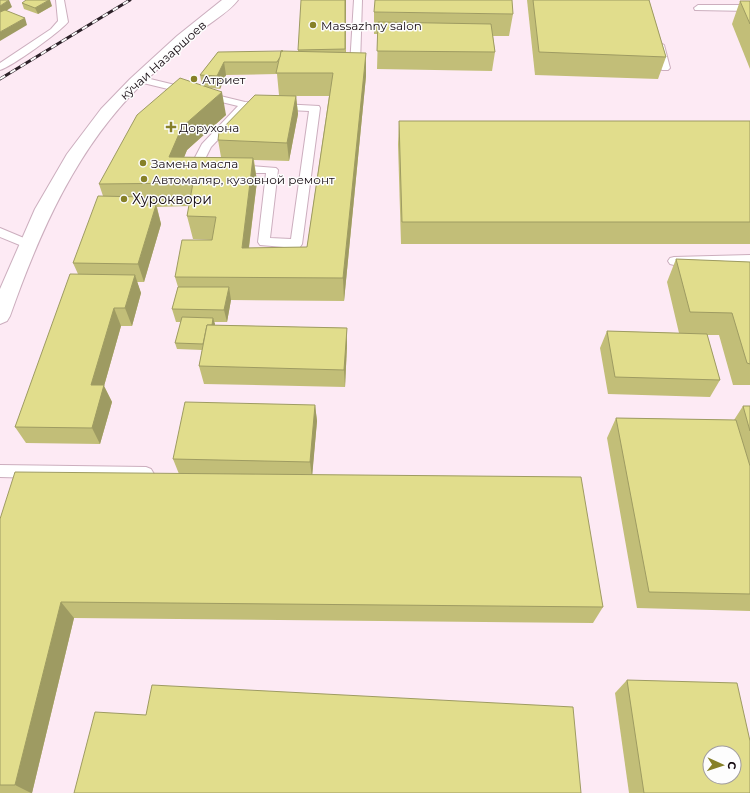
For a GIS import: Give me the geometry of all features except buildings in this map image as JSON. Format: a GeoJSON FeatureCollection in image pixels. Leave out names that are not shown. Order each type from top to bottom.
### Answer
{"type":"FeatureCollection","features":[{"type":"Feature","properties":{"kind":"street","name":"кӯчаи Назаршоев"},"geometry":{"type":"LineString","coordinates":[[0,316],[27,244],[51,196],[82,146],[107,112],[138,80],[231,0]]}},
{"type":"Feature","properties":{"kind":"lane"},"geometry":{"type":"LineString","coordinates":[[0,66],[54,32],[63,22],[60,0]]}},
{"type":"Feature","properties":{"kind":"lane"},"geometry":{"type":"LineString","coordinates":[[355,65],[358,0]]}},
{"type":"Feature","properties":{"kind":"lane"},"geometry":{"type":"LineString","coordinates":[[698,8],[750,8]]}},
{"type":"Feature","properties":{"kind":"lane"},"geometry":{"type":"LineString","coordinates":[[657,38],[666,68]]}},
{"type":"Feature","properties":{"kind":"lane"},"geometry":{"type":"LineString","coordinates":[[138,80],[245,105],[315,108],[296,244],[264,242],[272,170],[196,167],[206,146],[245,105]]}},
{"type":"Feature","properties":{"kind":"lane"},"geometry":{"type":"LineString","coordinates":[[0,233],[27,244]]}},
{"type":"Feature","properties":{"kind":"lane"},"geometry":{"type":"LineString","coordinates":[[674,261],[750,259]]}},
{"type":"Feature","properties":{"kind":"lane"},"geometry":{"type":"LineString","coordinates":[[0,471],[151,474]]}},
{"type":"Feature","properties":{"kind":"railway"},"geometry":{"type":"LineString","coordinates":[[0,79],[130,0]]}},
{"type":"Feature","properties":{"kind":"place","name":"Massazhny salon"},"geometry":{"type":"Point","coordinates":[313,25]}},
{"type":"Feature","properties":{"kind":"place","name":"Атриет"},"geometry":{"type":"Point","coordinates":[194,79]}},
{"type":"Feature","properties":{"kind":"place","name":"Дорухона"},"geometry":{"type":"Point","coordinates":[171,127]}},
{"type":"Feature","properties":{"kind":"place","name":"Замена масла"},"geometry":{"type":"Point","coordinates":[143,163]}},
{"type":"Feature","properties":{"kind":"place","name":"Автомаляр, кузовной ремонт"},"geometry":{"type":"Point","coordinates":[144,179]}},
{"type":"Feature","properties":{"kind":"place","name":"Хуроквори"},"geometry":{"type":"Point","coordinates":[124,199]}}]}
